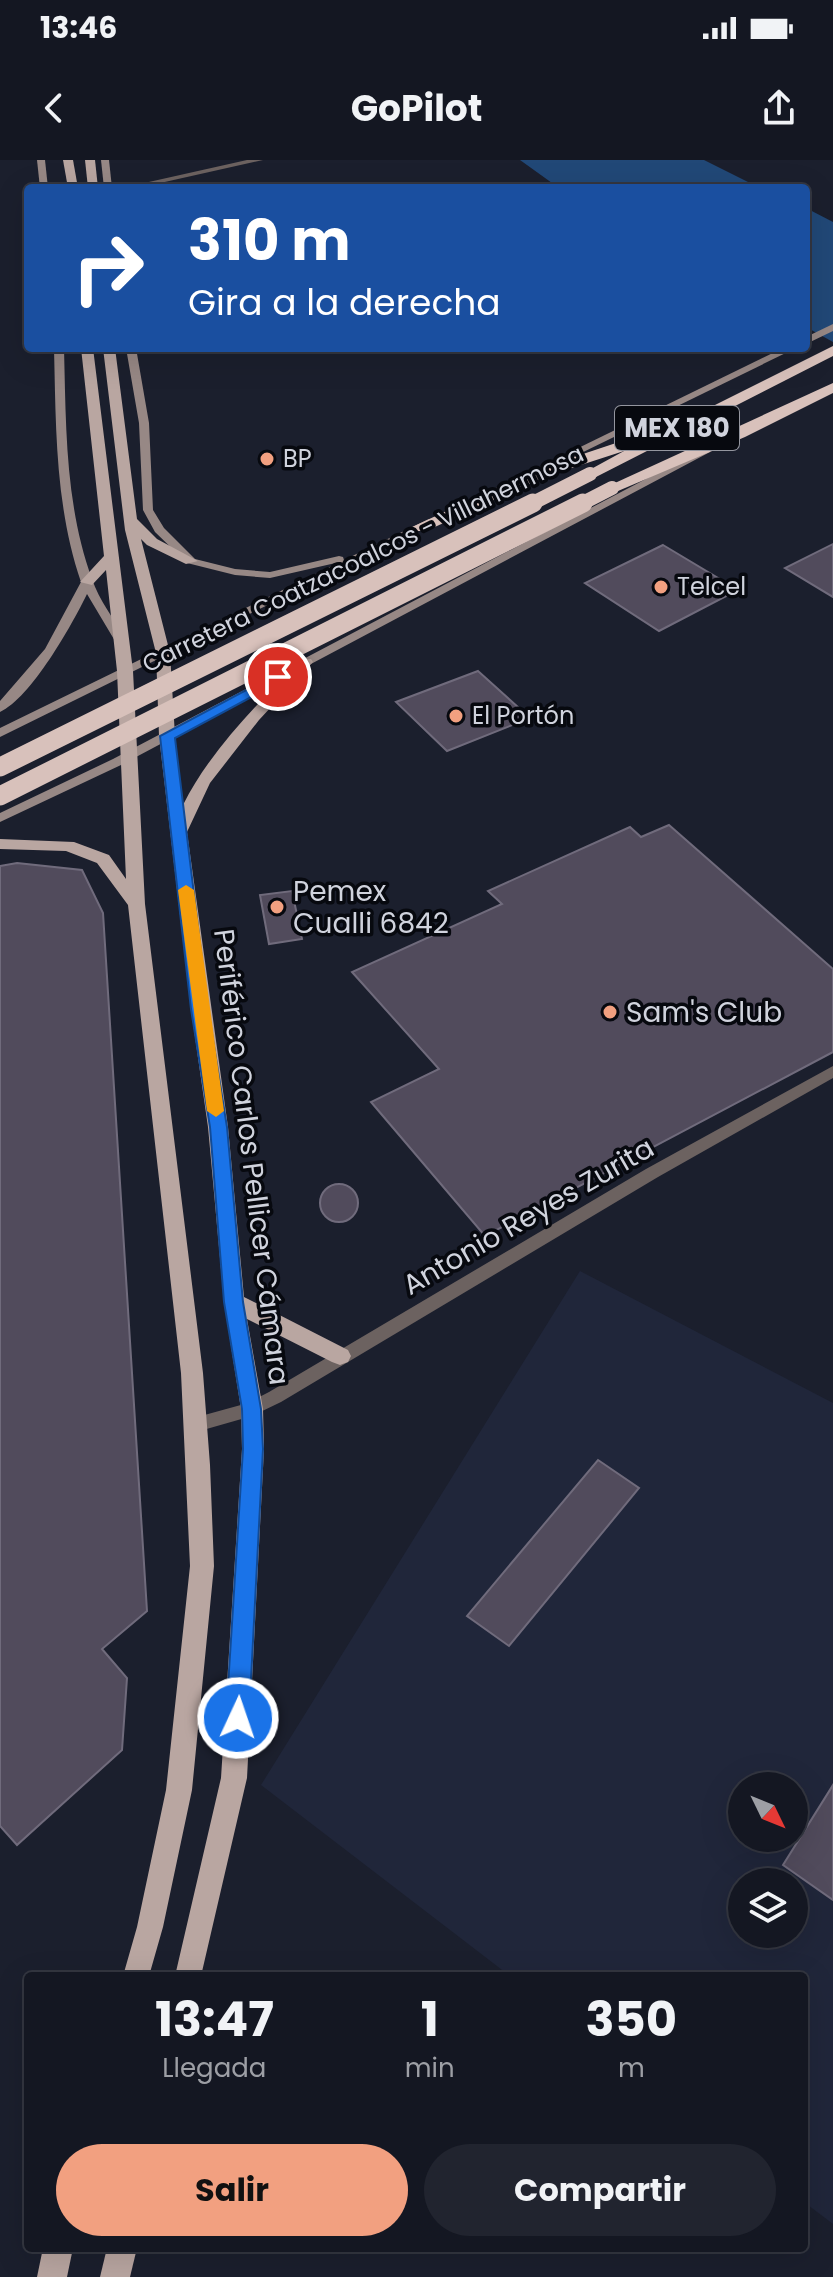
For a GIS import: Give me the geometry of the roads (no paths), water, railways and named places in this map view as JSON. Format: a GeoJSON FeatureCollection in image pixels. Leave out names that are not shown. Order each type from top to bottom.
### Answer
{"type":"FeatureCollection","features":[{"type":"Feature","properties":{"kind":"highway","name":"Carretera Coatzacoalcos - Villahermosa"},"geometry":{"type":"LineString","coordinates":[[0,767],[833,350]]}},
{"type":"Feature","properties":{"kind":"highway","name":"Carretera Coatzacoalcos - Villahermosa"},"geometry":{"type":"LineString","coordinates":[[0,796],[612,488],[740,434],[833,387]]}},
{"type":"Feature","properties":{"kind":"highway"},"geometry":{"type":"LineString","coordinates":[[420,527],[582,457],[667,433]]}},
{"type":"Feature","properties":{"kind":"main road"},"geometry":{"type":"LineString","coordinates":[[68,160],[72,184]]}},
{"type":"Feature","properties":{"kind":"main road"},"geometry":{"type":"LineString","coordinates":[[90,160],[93,184]]}},
{"type":"Feature","properties":{"kind":"main road"},"geometry":{"type":"LineString","coordinates":[[87,352],[125,671],[136,904],[160,1129],[192,1373],[202,1566],[179,1790],[150,1927],[137,1972]]}},
{"type":"Feature","properties":{"kind":"main road","name":"Periférico Carlos Pellicer Cámara"},"geometry":{"type":"LineString","coordinates":[[110,352],[131,520],[163,653],[167,736],[200,1009],[218,1127],[234,1302],[252,1409],[253,1449],[234,1778],[189,1972]]}},
{"type":"Feature","properties":{"kind":"main road"},"geometry":{"type":"LineString","coordinates":[[131,520],[152,542],[191,561]]}},
{"type":"Feature","properties":{"kind":"main road"},"geometry":{"type":"LineString","coordinates":[[87,582],[111,557]]}},
{"type":"Feature","properties":{"kind":"main road"},"geometry":{"type":"LineString","coordinates":[[179,831],[203,781],[254,717],[306,662]]}},
{"type":"Feature","properties":{"kind":"main road"},"geometry":{"type":"LineString","coordinates":[[0,844],[18,842],[68,846],[103,859],[136,904]]}},
{"type":"Feature","properties":{"kind":"main road"},"geometry":{"type":"LineString","coordinates":[[234,1302],[340,1356]]}},
{"type":"Feature","properties":{"kind":"main road"},"geometry":{"type":"LineString","coordinates":[[52,2277],[57,2252]]}},
{"type":"Feature","properties":{"kind":"main road"},"geometry":{"type":"LineString","coordinates":[[115,2277],[121,2252]]}},
{"type":"Feature","properties":{"kind":"street"},"geometry":{"type":"LineString","coordinates":[[41,160],[44,184]]}},
{"type":"Feature","properties":{"kind":"street"},"geometry":{"type":"LineString","coordinates":[[105,160],[108,184]]}},
{"type":"Feature","properties":{"kind":"street"},"geometry":{"type":"LineString","coordinates":[[145,184],[259,160]]}},
{"type":"Feature","properties":{"kind":"street"},"geometry":{"type":"LineString","coordinates":[[810,339],[833,327]]}},
{"type":"Feature","properties":{"kind":"street"},"geometry":{"type":"LineString","coordinates":[[59,352],[62,471],[67,507],[87,582],[119,638]]}},
{"type":"Feature","properties":{"kind":"street"},"geometry":{"type":"LineString","coordinates":[[132,352],[144,423],[148,510],[159,530],[191,561],[235,572],[270,575],[368,553]]}},
{"type":"Feature","properties":{"kind":"street"},"geometry":{"type":"LineString","coordinates":[[0,733],[783,352]]}},
{"type":"Feature","properties":{"kind":"street"},"geometry":{"type":"LineString","coordinates":[[0,818],[167,736],[740,434]]}},
{"type":"Feature","properties":{"kind":"street"},"geometry":{"type":"LineString","coordinates":[[0,708],[29,679],[57,643],[87,582]]}},
{"type":"Feature","properties":{"kind":"street","name":"Antonio Reyes Zurita"},"geometry":{"type":"LineString","coordinates":[[196,1424],[252,1409],[833,1071]]}},
{"type":"Feature","properties":{"kind":"water"},"geometry":{"type":"Polygon","coordinates":[[[520,160],[704,160],[752,184],[553,184],[520,160]]]}},
{"type":"Feature","properties":{"kind":"water"},"geometry":{"type":"Polygon","coordinates":[[[810,210],[833,222],[833,342],[810,329],[810,210]]]}},
{"type":"Feature","properties":{"kind":"place","name":"BP"},"geometry":{"type":"Point","coordinates":[267,459]}},
{"type":"Feature","properties":{"kind":"place","name":"Telcel"},"geometry":{"type":"Point","coordinates":[661,587]}},
{"type":"Feature","properties":{"kind":"place","name":"El Portón"},"geometry":{"type":"Point","coordinates":[456,716]}},
{"type":"Feature","properties":{"kind":"place","name":"Pemex Cualli 6842"},"geometry":{"type":"Point","coordinates":[277,907]}},
{"type":"Feature","properties":{"kind":"place","name":"Sam's Club"},"geometry":{"type":"Point","coordinates":[610,1012]}}]}
